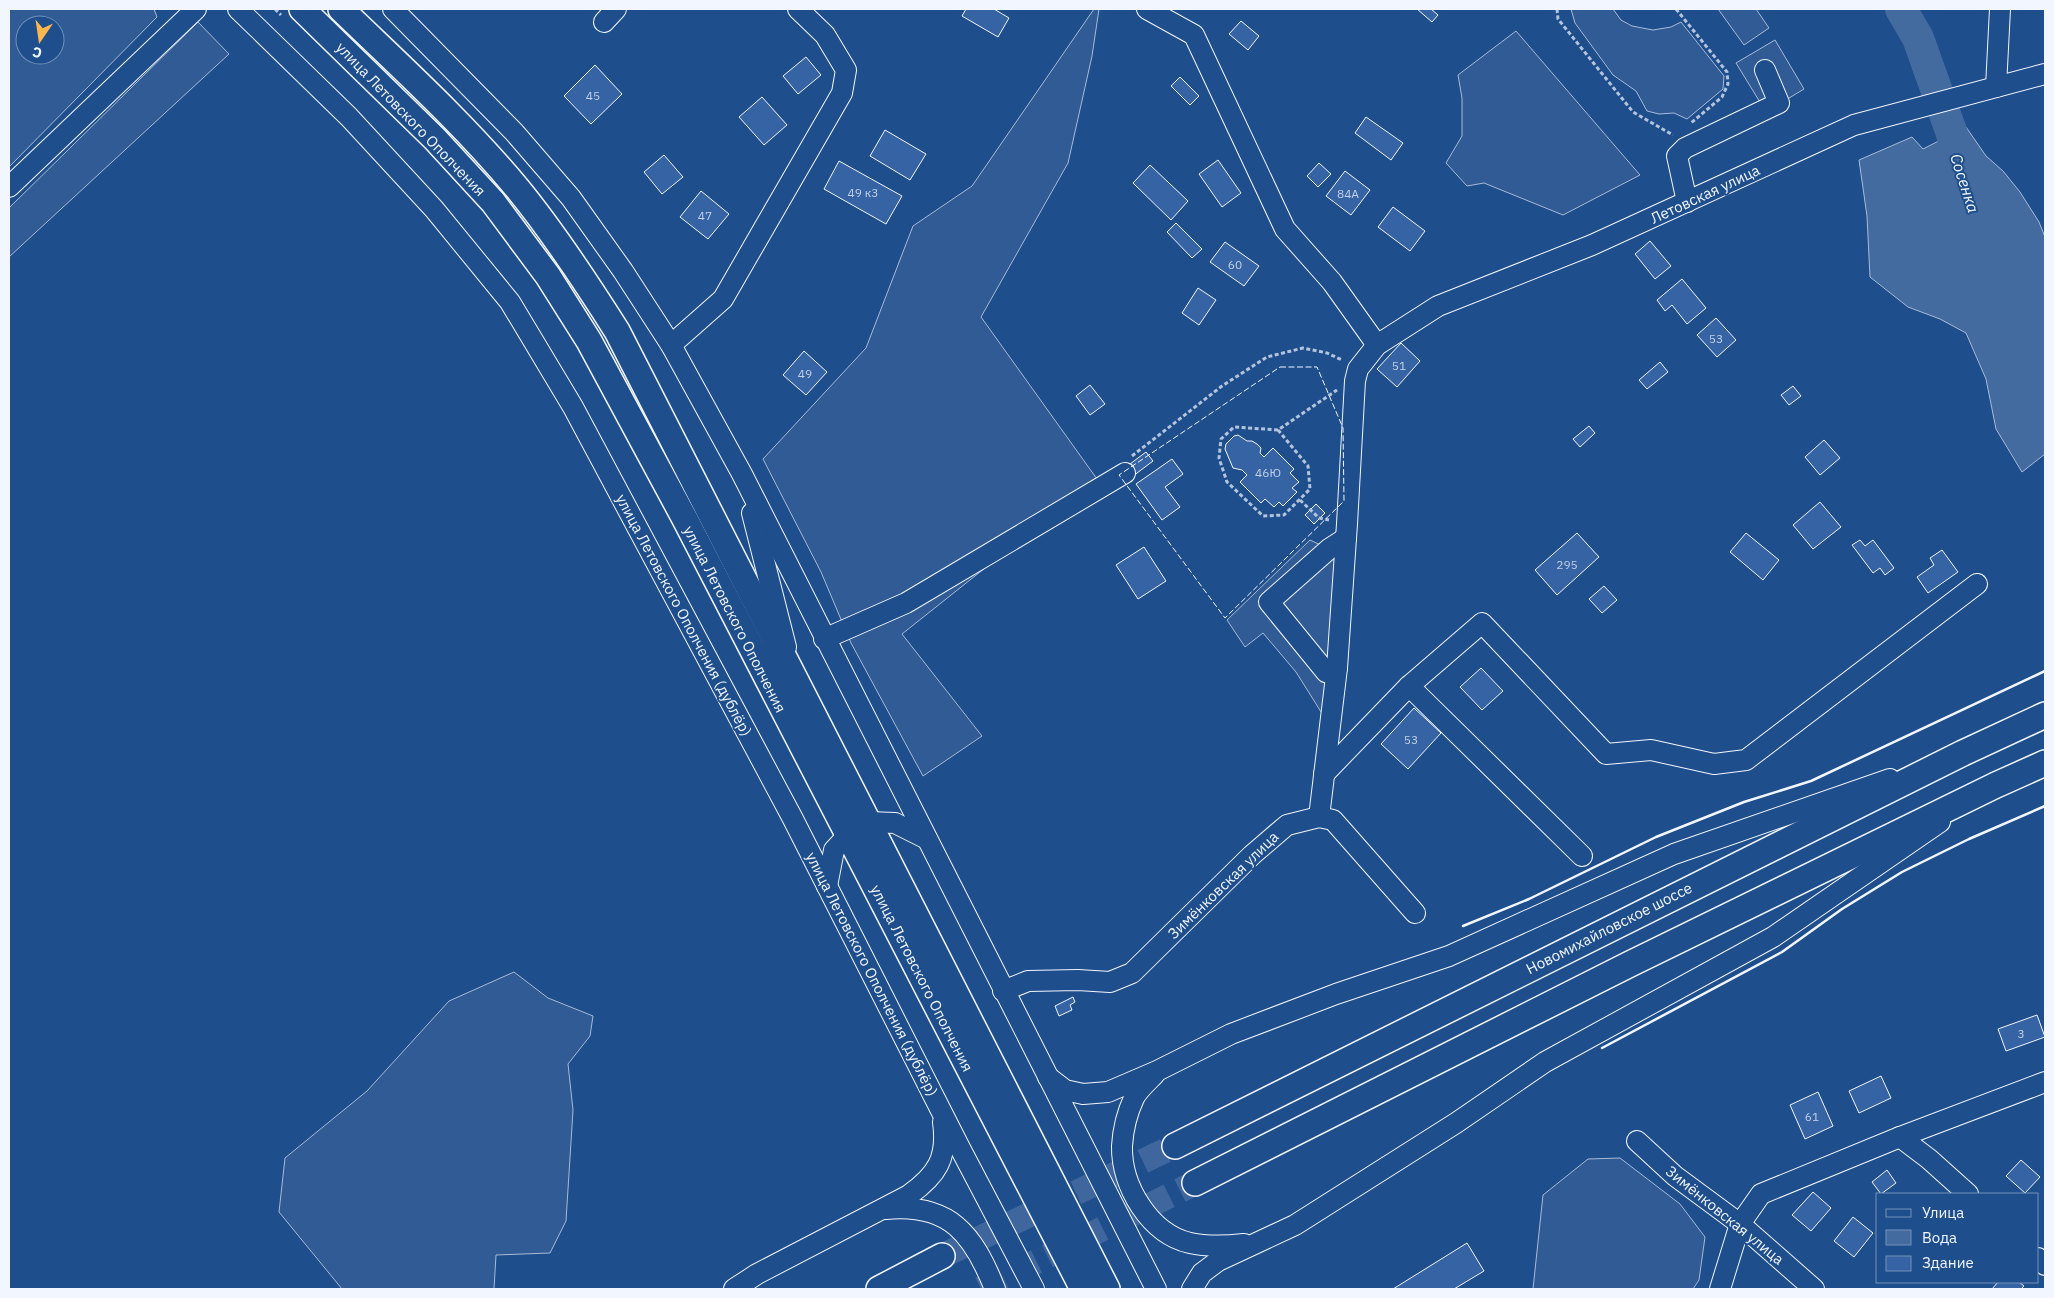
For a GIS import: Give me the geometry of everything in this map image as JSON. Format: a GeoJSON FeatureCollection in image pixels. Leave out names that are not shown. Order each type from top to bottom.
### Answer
{"type":"FeatureCollection","features":[{"type":"Feature","properties":{"kind":"main road","name":"улица Летовского Ополчения"},"geometry":{"type":"LineString","coordinates":[[302,9],[435,139],[493,202],[548,276],[588,341],[686,521],[819,782],[858,828],[1107,1289]]}},
{"type":"Feature","properties":{"kind":"main road","name":"улица Летовского Ополчения"},"geometry":{"type":"LineString","coordinates":[[341,9],[456,120],[517,188],[574,265],[617,331],[796,683],[858,828],[1083,1289]]}},
{"type":"Feature","properties":{"kind":"main road","name":"Новомихайловское шоссе"},"geometry":{"type":"LineString","coordinates":[[1175,1146],[1963,753],[2045,715]]}},
{"type":"Feature","properties":{"kind":"main road"},"geometry":{"type":"LineString","coordinates":[[1195,1183],[1630,964],[1996,785],[2045,763]]}},
{"type":"Feature","properties":{"kind":"main road"},"geometry":{"type":"LineString","coordinates":[[879,1289],[942,1256]]}},
{"type":"Feature","properties":{"kind":"street"},"geometry":{"type":"LineString","coordinates":[[9,187],[196,9]]}},
{"type":"Feature","properties":{"kind":"street","name":"улица Летовского Ополчения (дублёр)"},"geometry":{"type":"LineString","coordinates":[[238,9],[349,117],[434,209],[510,302],[578,416],[827,886],[1034,1289]]}},
{"type":"Feature","properties":{"kind":"street"},"geometry":{"type":"LineString","coordinates":[[392,9],[514,132],[571,198],[623,271],[671,345],[742,474],[925,838],[1156,1289]]}},
{"type":"Feature","properties":{"kind":"street"},"geometry":{"type":"LineString","coordinates":[[671,345],[723,300],[842,93],[846,70],[826,35],[798,9]]}},
{"type":"Feature","properties":{"kind":"street"},"geometry":{"type":"LineString","coordinates":[[1147,9],[1194,35],[1285,229],[1332,282],[1377,345]]}},
{"type":"Feature","properties":{"kind":"street"},"geometry":{"type":"LineString","coordinates":[[1996,86],[2000,9]]}},
{"type":"Feature","properties":{"kind":"street"},"geometry":{"type":"LineString","coordinates":[[1687,202],[1677,156],[1685,148],[1779,103],[1764,70]]}},
{"type":"Feature","properties":{"kind":"street","name":"Летовская улица"},"geometry":{"type":"LineString","coordinates":[[1356,375],[1377,345],[1438,306],[1592,245],[1854,125],[2045,74]]}},
{"type":"Feature","properties":{"kind":"street"},"geometry":{"type":"LineString","coordinates":[[1356,375],[1337,668],[1319,817],[1334,820],[1415,913]]}},
{"type":"Feature","properties":{"kind":"street"},"geometry":{"type":"LineString","coordinates":[[824,639],[906,603],[1125,467]]}},
{"type":"Feature","properties":{"kind":"street"},"geometry":{"type":"LineString","coordinates":[[742,474],[796,683]]}},
{"type":"Feature","properties":{"kind":"street"},"geometry":{"type":"LineString","coordinates":[[1337,668],[1326,672],[1269,602],[1347,531]]}},
{"type":"Feature","properties":{"kind":"street"},"geometry":{"type":"LineString","coordinates":[[1324,774],[1409,686],[1482,623],[1606,754],[1651,750],[1714,764],[1746,760],[1977,584]]}},
{"type":"Feature","properties":{"kind":"street"},"geometry":{"type":"LineString","coordinates":[[1409,686],[1582,856]]}},
{"type":"Feature","properties":{"kind":"street"},"geometry":{"type":"LineString","coordinates":[[1045,1074],[1065,1090],[1083,1094],[1108,1092],[1157,1071],[1231,1034],[1336,994],[1449,956],[1674,854],[1796,813],[1963,753]]}},
{"type":"Feature","properties":{"kind":"street"},"geometry":{"type":"LineString","coordinates":[[1192,1289],[1202,1273],[1218,1261],[1295,1225],[1456,1123],[1545,1062],[1774,937],[1864,873],[1996,785]]}},
{"type":"Feature","properties":{"kind":"street","name":"Зимёнковская улица"},"geometry":{"type":"LineString","coordinates":[[1003,991],[1028,981],[1078,980],[1110,982],[1132,973],[1252,855],[1287,825],[1319,817]]}},
{"type":"Feature","properties":{"kind":"street"},"geometry":{"type":"LineString","coordinates":[[827,886],[834,850],[858,828],[895,823],[925,838]]}},
{"type":"Feature","properties":{"kind":"street"},"geometry":{"type":"LineString","coordinates":[[1157,1071],[1135,1096],[1126,1119],[1122,1147],[1125,1174],[1135,1196],[1149,1218],[1167,1233],[1189,1243],[1216,1246],[1254,1244]]}},
{"type":"Feature","properties":{"kind":"street"},"geometry":{"type":"LineString","coordinates":[[1721,1289],[1740,1224],[1761,1194],[1900,1137],[2045,1082]]}},
{"type":"Feature","properties":{"kind":"street"},"geometry":{"type":"LineString","coordinates":[[734,1289],[758,1274],[909,1195],[925,1183],[936,1169],[944,1152],[945,1136],[942,1112]]}},
{"type":"Feature","properties":{"kind":"street"},"geometry":{"type":"LineString","coordinates":[[1900,1137],[1929,1159],[1967,1193]]}},
{"type":"Feature","properties":{"kind":"street","name":"Зимёнковская улица"},"geometry":{"type":"LineString","coordinates":[[1637,1141],[1675,1176],[1740,1224],[1814,1289]]}},
{"type":"Feature","properties":{"kind":"street"},"geometry":{"type":"LineString","coordinates":[[880,1210],[906,1208],[928,1211],[952,1221],[965,1234],[985,1263],[995,1289]]}},
{"type":"Feature","properties":{"kind":"path"},"geometry":{"type":"LineString","coordinates":[[1557,9],[1558,19],[1598,71],[1633,112],[1676,136],[1680,154]]}},
{"type":"Feature","properties":{"kind":"path"},"geometry":{"type":"LineString","coordinates":[[1676,9],[1727,72],[1728,84],[1722,97],[1689,125]]}},
{"type":"Feature","properties":{"kind":"path"},"geometry":{"type":"LineString","coordinates":[[1125,467],[1222,386],[1267,357],[1303,348],[1327,353],[1356,375],[1278,430],[1234,427],[1221,439],[1219,458],[1227,482],[1262,516],[1284,515],[1310,489],[1308,466],[1278,430]]}},
{"type":"Feature","properties":{"kind":"path"},"geometry":{"type":"LineString","coordinates":[[1300,500],[1319,518],[1347,531]]}},
{"type":"Feature","properties":{"kind":"shaded area"},"geometry":{"type":"Polygon","coordinates":[[[9,9],[154,9],[157,17],[9,167],[9,9]]]}},
{"type":"Feature","properties":{"kind":"shaded area"},"geometry":{"type":"Polygon","coordinates":[[[1094,9],[1099,9],[1092,56],[1068,163],[981,317],[1097,479],[902,634],[982,736],[923,776],[851,643],[821,572],[763,459],[866,348],[913,226],[972,186],[1094,9]]]}},
{"type":"Feature","properties":{"kind":"shaded area"},"geometry":{"type":"Polygon","coordinates":[[[1571,9],[1613,9],[1621,20],[1632,26],[1653,30],[1671,27],[1681,22],[1724,76],[1723,89],[1687,119],[1674,113],[1659,114],[1647,111],[1636,91],[1613,75],[1575,23],[1571,9]]]}},
{"type":"Feature","properties":{"kind":"shaded area"},"geometry":{"type":"Polygon","coordinates":[[[1718,9],[1756,9],[1769,28],[1744,45],[1718,9]]]}},
{"type":"Feature","properties":{"kind":"shaded area"},"geometry":{"type":"Polygon","coordinates":[[[198,22],[229,54],[9,257],[9,208],[198,22]]]}},
{"type":"Feature","properties":{"kind":"shaded area"},"geometry":{"type":"Polygon","coordinates":[[[1516,31],[1640,175],[1563,215],[1484,183],[1467,186],[1446,163],[1462,136],[1462,98],[1458,75],[1516,31]]]}},
{"type":"Feature","properties":{"kind":"shaded area"},"geometry":{"type":"Polygon","coordinates":[[[1775,40],[1804,89],[1766,112],[1736,63],[1775,40]]]}},
{"type":"Feature","properties":{"kind":"shaded area"},"geometry":{"type":"Polygon","coordinates":[[[1310,540],[1329,549],[1337,562],[1323,715],[1296,672],[1263,633],[1245,647],[1227,620],[1310,540]]]}},
{"type":"Feature","properties":{"kind":"shaded area"},"geometry":{"type":"Polygon","coordinates":[[[514,972],[548,998],[593,1016],[590,1036],[568,1064],[573,1110],[566,1221],[550,1253],[496,1255],[494,1289],[342,1289],[279,1212],[285,1158],[367,1091],[449,1001],[514,972]]]}},
{"type":"Feature","properties":{"kind":"shaded area"},"geometry":{"type":"Polygon","coordinates":[[[1620,1158],[1680,1204],[1705,1237],[1699,1280],[1693,1289],[1533,1289],[1543,1195],[1588,1159],[1620,1158]]]}},
{"type":"Feature","properties":{"kind":"water"},"geometry":{"type":"Polygon","coordinates":[[[1966,127],[1986,156],[2003,171],[2020,192],[2039,222],[2045,237],[2045,454],[2022,472],[1996,429],[1986,379],[1966,333],[1940,319],[1908,307],[1870,277],[1867,216],[1859,160],[1912,137],[1923,149],[1966,127]]]}},
{"type":"Feature","properties":{"kind":"building"},"geometry":{"type":"Polygon","coordinates":[[[966,9],[994,9],[1009,18],[998,37],[962,16],[966,9]]]}},
{"type":"Feature","properties":{"kind":"building"},"geometry":{"type":"Polygon","coordinates":[[[1417,9],[1431,9],[1438,15],[1432,22],[1417,9]]]}},
{"type":"Feature","properties":{"kind":"building"},"geometry":{"type":"Polygon","coordinates":[[[1241,21],[1259,36],[1248,50],[1229,34],[1241,21]]]}},
{"type":"Feature","properties":{"kind":"building"},"geometry":{"type":"Polygon","coordinates":[[[806,57],[821,75],[798,94],[783,76],[806,57]]]}},
{"type":"Feature","properties":{"kind":"building"},"geometry":{"type":"Polygon","coordinates":[[[595,65],[622,94],[591,124],[564,96],[595,65]]]}},
{"type":"Feature","properties":{"kind":"building"},"geometry":{"type":"Polygon","coordinates":[[[1180,77],[1199,96],[1190,105],[1171,86],[1180,77]]]}},
{"type":"Feature","properties":{"kind":"building"},"geometry":{"type":"Polygon","coordinates":[[[762,97],[787,125],[764,145],[739,117],[762,97]]]}},
{"type":"Feature","properties":{"kind":"building"},"geometry":{"type":"Polygon","coordinates":[[[1366,117],[1403,143],[1391,160],[1355,133],[1366,117]]]}},
{"type":"Feature","properties":{"kind":"building"},"geometry":{"type":"Polygon","coordinates":[[[885,130],[926,154],[910,180],[870,156],[885,130]]]}},
{"type":"Feature","properties":{"kind":"building"},"geometry":{"type":"Polygon","coordinates":[[[664,155],[683,177],[662,194],[644,172],[664,155]]]}},
{"type":"Feature","properties":{"kind":"building"},"geometry":{"type":"Polygon","coordinates":[[[1218,160],[1241,193],[1222,207],[1199,174],[1218,160]]]}},
{"type":"Feature","properties":{"kind":"building"},"geometry":{"type":"Polygon","coordinates":[[[839,161],[902,196],[886,224],[824,189],[839,161]]]}},
{"type":"Feature","properties":{"kind":"building"},"geometry":{"type":"Polygon","coordinates":[[[1319,163],[1331,174],[1318,187],[1307,176],[1319,163]]]}},
{"type":"Feature","properties":{"kind":"building"},"geometry":{"type":"Polygon","coordinates":[[[1150,165],[1188,201],[1171,220],[1133,183],[1150,165]]]}},
{"type":"Feature","properties":{"kind":"building"},"geometry":{"type":"Polygon","coordinates":[[[1345,171],[1370,190],[1351,215],[1326,196],[1345,171]]]}},
{"type":"Feature","properties":{"kind":"building"},"geometry":{"type":"Polygon","coordinates":[[[701,191],[729,214],[708,239],[680,217],[701,191]]]}},
{"type":"Feature","properties":{"kind":"building"},"geometry":{"type":"Polygon","coordinates":[[[1393,207],[1425,231],[1410,251],[1378,227],[1393,207]]]}},
{"type":"Feature","properties":{"kind":"building"},"geometry":{"type":"Polygon","coordinates":[[[1176,223],[1202,249],[1192,258],[1167,232],[1176,223]]]}},
{"type":"Feature","properties":{"kind":"building"},"geometry":{"type":"Polygon","coordinates":[[[1650,241],[1671,266],[1655,279],[1635,254],[1650,241]]]}},
{"type":"Feature","properties":{"kind":"building"},"geometry":{"type":"Polygon","coordinates":[[[1225,242],[1259,266],[1244,286],[1210,262],[1225,242]]]}},
{"type":"Feature","properties":{"kind":"building"},"geometry":{"type":"Polygon","coordinates":[[[1682,279],[1706,308],[1687,324],[1672,305],[1665,311],[1657,300],[1682,279]]]}},
{"type":"Feature","properties":{"kind":"building"},"geometry":{"type":"Polygon","coordinates":[[[1198,288],[1216,300],[1199,325],[1182,313],[1198,288]]]}},
{"type":"Feature","properties":{"kind":"building"},"geometry":{"type":"Polygon","coordinates":[[[1716,318],[1736,340],[1717,357],[1697,335],[1716,318]]]}},
{"type":"Feature","properties":{"kind":"building"},"geometry":{"type":"Polygon","coordinates":[[[1401,343],[1420,361],[1397,387],[1377,369],[1401,343]]]}},
{"type":"Feature","properties":{"kind":"building"},"geometry":{"type":"Polygon","coordinates":[[[804,351],[827,372],[806,395],[783,375],[804,351]]]}},
{"type":"Feature","properties":{"kind":"building"},"geometry":{"type":"Polygon","coordinates":[[[1660,362],[1668,372],[1647,389],[1639,380],[1660,362]]]}},
{"type":"Feature","properties":{"kind":"building"},"geometry":{"type":"Polygon","coordinates":[[[1090,385],[1105,404],[1090,415],[1076,396],[1090,385]]]}},
{"type":"Feature","properties":{"kind":"building"},"geometry":{"type":"Polygon","coordinates":[[[1793,386],[1801,396],[1789,405],[1781,395],[1793,386]]]}},
{"type":"Feature","properties":{"kind":"building"},"geometry":{"type":"Polygon","coordinates":[[[1589,426],[1595,433],[1580,447],[1573,439],[1589,426]]]}},
{"type":"Feature","properties":{"kind":"building"},"geometry":{"type":"Polygon","coordinates":[[[1238,435],[1247,441],[1257,444],[1261,448],[1260,453],[1264,457],[1273,448],[1294,469],[1290,473],[1299,482],[1292,488],[1297,492],[1283,506],[1279,502],[1274,507],[1265,499],[1261,503],[1240,482],[1247,475],[1242,470],[1233,468],[1225,449],[1226,444],[1234,436],[1238,435]]]}},
{"type":"Feature","properties":{"kind":"building"},"geometry":{"type":"Polygon","coordinates":[[[1824,440],[1840,458],[1820,475],[1805,457],[1824,440]]]}},
{"type":"Feature","properties":{"kind":"building"},"geometry":{"type":"Polygon","coordinates":[[[1146,452],[1153,461],[1133,476],[1126,467],[1146,452]]]}},
{"type":"Feature","properties":{"kind":"building"},"geometry":{"type":"Polygon","coordinates":[[[1172,459],[1183,474],[1165,487],[1180,507],[1162,520],[1136,484],[1172,459]]]}},
{"type":"Feature","properties":{"kind":"building"},"geometry":{"type":"Polygon","coordinates":[[[1820,502],[1841,527],[1813,549],[1793,525],[1820,502]]]}},
{"type":"Feature","properties":{"kind":"building"},"geometry":{"type":"Polygon","coordinates":[[[1316,504],[1325,513],[1314,524],[1305,515],[1316,504]]]}},
{"type":"Feature","properties":{"kind":"building"},"geometry":{"type":"Polygon","coordinates":[[[1577,533],[1599,557],[1557,595],[1535,570],[1577,533]]]}},
{"type":"Feature","properties":{"kind":"building"},"geometry":{"type":"Polygon","coordinates":[[[1746,533],[1779,560],[1763,580],[1730,552],[1746,533]]]}},
{"type":"Feature","properties":{"kind":"building"},"geometry":{"type":"Polygon","coordinates":[[[1860,540],[1865,546],[1873,540],[1894,568],[1885,575],[1880,568],[1873,573],[1852,545],[1860,540]]]}},
{"type":"Feature","properties":{"kind":"building"},"geometry":{"type":"Polygon","coordinates":[[[1144,547],[1166,581],[1138,599],[1116,565],[1144,547]]]}},
{"type":"Feature","properties":{"kind":"building"},"geometry":{"type":"Polygon","coordinates":[[[1942,550],[1958,572],[1928,593],[1917,577],[1934,565],[1930,558],[1942,550]]]}},
{"type":"Feature","properties":{"kind":"building"},"geometry":{"type":"Polygon","coordinates":[[[1604,586],[1617,600],[1602,613],[1589,599],[1604,586]]]}},
{"type":"Feature","properties":{"kind":"building"},"geometry":{"type":"Polygon","coordinates":[[[1481,668],[1503,691],[1482,710],[1460,687],[1481,668]]]}},
{"type":"Feature","properties":{"kind":"building"},"geometry":{"type":"Polygon","coordinates":[[[1414,708],[1441,733],[1408,769],[1381,744],[1414,708]]]}},
{"type":"Feature","properties":{"kind":"building"},"geometry":{"type":"Polygon","coordinates":[[[1073,997],[1075,1002],[1070,1005],[1072,1010],[1059,1016],[1055,1006],[1073,997]]]}},
{"type":"Feature","properties":{"kind":"building"},"geometry":{"type":"Polygon","coordinates":[[[2037,1015],[2045,1037],[2006,1051],[1998,1029],[2037,1015]]]}},
{"type":"Feature","properties":{"kind":"building"},"geometry":{"type":"Polygon","coordinates":[[[1881,1076],[1891,1098],[1859,1113],[1849,1091],[1881,1076]]]}},
{"type":"Feature","properties":{"kind":"building"},"geometry":{"type":"Polygon","coordinates":[[[1818,1092],[1833,1126],[1805,1139],[1790,1105],[1818,1092]]]}},
{"type":"Feature","properties":{"kind":"building"},"geometry":{"type":"Polygon","coordinates":[[[2021,1160],[2040,1177],[2025,1193],[2006,1176],[2021,1160]]]}},
{"type":"Feature","properties":{"kind":"building"},"geometry":{"type":"Polygon","coordinates":[[[1887,1170],[1896,1183],[1880,1193],[1872,1182],[1887,1170]]]}},
{"type":"Feature","properties":{"kind":"building"},"geometry":{"type":"Polygon","coordinates":[[[1813,1192],[1831,1208],[1811,1231],[1792,1215],[1813,1192]]]}},
{"type":"Feature","properties":{"kind":"building"},"geometry":{"type":"Polygon","coordinates":[[[1853,1217],[1873,1233],[1854,1257],[1834,1241],[1853,1217]]]}},
{"type":"Feature","properties":{"kind":"building"},"geometry":{"type":"Polygon","coordinates":[[[1467,1243],[1484,1271],[1454,1289],[1393,1289],[1467,1243]]]}},
{"type":"Feature","properties":{"kind":"building"},"geometry":{"type":"Polygon","coordinates":[[[1997,1283],[2020,1283],[2024,1286],[2021,1289],[1992,1289],[1997,1283]]]}},
{"type":"Feature","properties":{"kind":"waterway","name":"Сосенка"},"geometry":{"type":"LineString","coordinates":[[1901,9],[1918,38],[1951,131],[1964,177]]}},
{"type":"Feature","properties":{"kind":"tunnel"},"geometry":{"type":"LineString","coordinates":[[942,1256],[1175,1146]]}},
{"type":"Feature","properties":{"kind":"tunnel"},"geometry":{"type":"LineString","coordinates":[[981,1289],[1195,1183]]}},
{"type":"Feature","properties":{"kind":"fence"},"geometry":{"type":"LineString","coordinates":[[1280,367],[1317,367],[1343,428],[1344,501],[1225,618],[1119,475],[1280,367]]}},
{"type":"Feature","properties":{"kind":"wall"},"geometry":{"type":"LineString","coordinates":[[1463,926],[1529,899],[1656,837],[1744,802],[1811,781],[2045,671]]}},
{"type":"Feature","properties":{"kind":"wall"},"geometry":{"type":"LineString","coordinates":[[1602,1048],[1782,952],[1842,909],[1902,872],[1969,839],[2045,806]]}}]}
